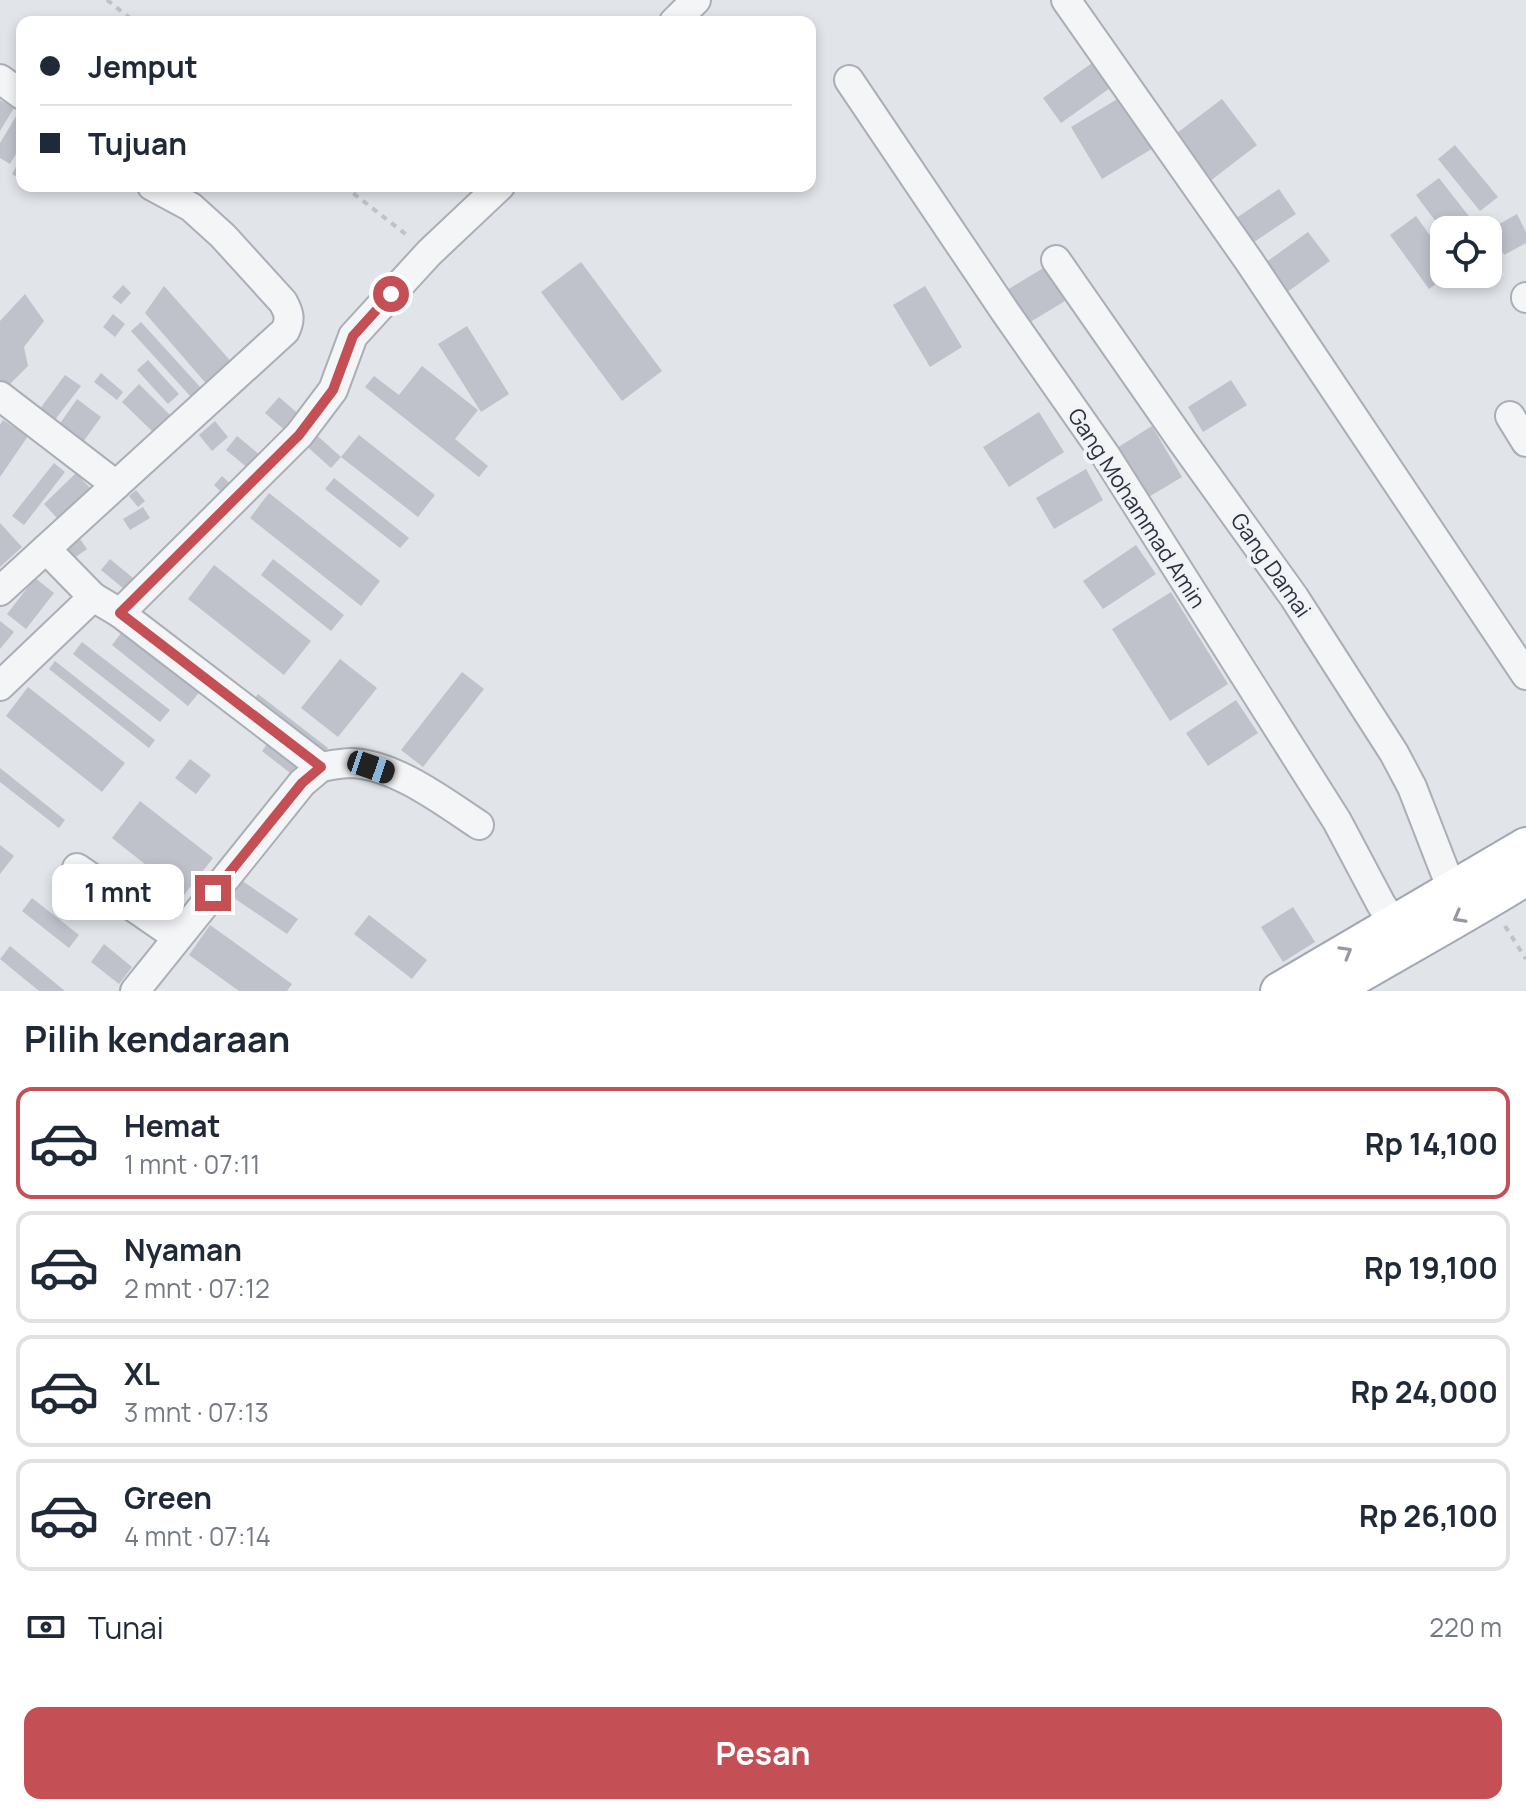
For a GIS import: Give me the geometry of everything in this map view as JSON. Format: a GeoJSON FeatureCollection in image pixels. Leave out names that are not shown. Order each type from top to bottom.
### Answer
{"type":"FeatureCollection","features":[{"type":"Feature","properties":{"kind":"main road"},"geometry":{"type":"LineString","coordinates":[[1331,991],[1452,890],[1526,846]]}},
{"type":"Feature","properties":{"kind":"main road"},"geometry":{"type":"LineString","coordinates":[[1279,991],[1401,934],[1489,900],[1526,877]]}},
{"type":"Feature","properties":{"kind":"street"},"geometry":{"type":"LineString","coordinates":[[1066,0],[1249,261],[1526,675]]}},
{"type":"Feature","properties":{"kind":"street","name":"Gang Mohammad Amin"},"geometry":{"type":"LineString","coordinates":[[849,80],[1106,456],[1337,821],[1401,934]]}},
{"type":"Feature","properties":{"kind":"street"},"geometry":{"type":"LineString","coordinates":[[0,591],[285,331],[289,323],[283,302],[223,236],[191,207],[163,192]]}},
{"type":"Feature","properties":{"kind":"street"},"geometry":{"type":"LineString","coordinates":[[120,613],[299,435],[333,390],[353,336],[429,253],[494,192]]}},
{"type":"Feature","properties":{"kind":"street","name":"Gang Damai"},"geometry":{"type":"LineString","coordinates":[[1056,260],[1294,597],[1386,740],[1412,787],[1452,890]]}},
{"type":"Feature","properties":{"kind":"street"},"geometry":{"type":"LineString","coordinates":[[0,396],[116,485]]}},
{"type":"Feature","properties":{"kind":"street"},"geometry":{"type":"LineString","coordinates":[[1510,416],[1526,442]]}},
{"type":"Feature","properties":{"kind":"street"},"geometry":{"type":"LineString","coordinates":[[46,549],[93,597],[120,613],[321,767]]}},
{"type":"Feature","properties":{"kind":"street"},"geometry":{"type":"LineString","coordinates":[[0,686],[93,597]]}},
{"type":"Feature","properties":{"kind":"street"},"geometry":{"type":"LineString","coordinates":[[135,991],[302,783],[321,767],[354,763],[397,775],[421,786],[479,825]]}},
{"type":"Feature","properties":{"kind":"street"},"geometry":{"type":"LineString","coordinates":[[77,868],[177,937]]}},
{"type":"Feature","properties":{"kind":"path"},"geometry":{"type":"LineString","coordinates":[[107,0],[127,16]]}},
{"type":"Feature","properties":{"kind":"path"},"geometry":{"type":"LineString","coordinates":[[352,192],[429,253]]}},
{"type":"Feature","properties":{"kind":"path"},"geometry":{"type":"LineString","coordinates":[[1489,900],[1526,959]]}},
{"type":"Feature","properties":{"kind":"building"},"geometry":{"type":"Polygon","coordinates":[[[1092,63],[1110,88],[1061,123],[1043,98],[1092,63]]]}},
{"type":"Feature","properties":{"kind":"building"},"geometry":{"type":"Polygon","coordinates":[[[1124,95],[1155,147],[1102,179],[1071,127],[1124,95]]]}},
{"type":"Feature","properties":{"kind":"building"},"geometry":{"type":"Polygon","coordinates":[[[1222,99],[1257,145],[1205,185],[1169,139],[1222,99]]]}},
{"type":"Feature","properties":{"kind":"building"},"geometry":{"type":"Polygon","coordinates":[[[0,100],[14,108],[0,131],[0,100]]]}},
{"type":"Feature","properties":{"kind":"building"},"geometry":{"type":"Polygon","coordinates":[[[16,116],[16,154],[10,164],[0,158],[0,143],[16,116]]]}},
{"type":"Feature","properties":{"kind":"building"},"geometry":{"type":"Polygon","coordinates":[[[1455,145],[1498,197],[1480,211],[1438,159],[1455,145]]]}},
{"type":"Feature","properties":{"kind":"building"},"geometry":{"type":"Polygon","coordinates":[[[1439,178],[1469,216],[1432,216],[1416,195],[1439,178]]]}},
{"type":"Feature","properties":{"kind":"building"},"geometry":{"type":"Polygon","coordinates":[[[1279,189],[1296,214],[1245,248],[1229,223],[1279,189]]]}},
{"type":"Feature","properties":{"kind":"building"},"geometry":{"type":"Polygon","coordinates":[[[1517,214],[1526,232],[1526,243],[1504,255],[1502,251],[1502,222],[1517,214]]]}},
{"type":"Feature","properties":{"kind":"building"},"geometry":{"type":"Polygon","coordinates":[[[1416,216],[1430,236],[1430,288],[1429,289],[1390,235],[1416,216]]]}},
{"type":"Feature","properties":{"kind":"building"},"geometry":{"type":"Polygon","coordinates":[[[1308,232],[1330,261],[1279,298],[1258,268],[1308,232]]]}},
{"type":"Feature","properties":{"kind":"building"},"geometry":{"type":"Polygon","coordinates":[[[581,262],[662,371],[622,401],[541,292],[581,262]]]}},
{"type":"Feature","properties":{"kind":"building"},"geometry":{"type":"Polygon","coordinates":[[[1045,267],[1065,301],[1022,327],[1002,293],[1045,267]]]}},
{"type":"Feature","properties":{"kind":"building"},"geometry":{"type":"Polygon","coordinates":[[[123,285],[131,293],[121,304],[112,297],[123,285]]]}},
{"type":"Feature","properties":{"kind":"building"},"geometry":{"type":"Polygon","coordinates":[[[164,286],[235,366],[210,388],[145,313],[164,286]]]}},
{"type":"Feature","properties":{"kind":"building"},"geometry":{"type":"Polygon","coordinates":[[[925,286],[962,347],[930,367],[893,305],[925,286]]]}},
{"type":"Feature","properties":{"kind":"building"},"geometry":{"type":"Polygon","coordinates":[[[25,294],[44,321],[24,347],[28,366],[5,389],[0,384],[0,321],[25,294]]]}},
{"type":"Feature","properties":{"kind":"building"},"geometry":{"type":"Polygon","coordinates":[[[113,314],[125,324],[115,337],[103,327],[113,314]]]}},
{"type":"Feature","properties":{"kind":"building"},"geometry":{"type":"Polygon","coordinates":[[[141,322],[201,388],[191,397],[131,331],[141,322]]]}},
{"type":"Feature","properties":{"kind":"building"},"geometry":{"type":"Polygon","coordinates":[[[467,326],[509,394],[481,412],[438,344],[467,326]]]}},
{"type":"Feature","properties":{"kind":"building"},"geometry":{"type":"Polygon","coordinates":[[[148,360],[179,394],[168,404],[137,370],[148,360]]]}},
{"type":"Feature","properties":{"kind":"building"},"geometry":{"type":"Polygon","coordinates":[[[422,366],[478,410],[455,439],[488,466],[479,477],[365,387],[374,376],[399,395],[422,366]]]}},
{"type":"Feature","properties":{"kind":"building"},"geometry":{"type":"Polygon","coordinates":[[[101,373],[123,392],[117,400],[94,382],[101,373]]]}},
{"type":"Feature","properties":{"kind":"building"},"geometry":{"type":"Polygon","coordinates":[[[65,375],[81,386],[54,421],[39,410],[65,375]]]}},
{"type":"Feature","properties":{"kind":"building"},"geometry":{"type":"Polygon","coordinates":[[[1231,380],[1247,405],[1203,432],[1188,407],[1231,380]]]}},
{"type":"Feature","properties":{"kind":"building"},"geometry":{"type":"Polygon","coordinates":[[[139,384],[172,417],[155,434],[122,402],[139,384]]]}},
{"type":"Feature","properties":{"kind":"building"},"geometry":{"type":"Polygon","coordinates":[[[279,397],[302,417],[288,433],[265,413],[279,397]]]}},
{"type":"Feature","properties":{"kind":"building"},"geometry":{"type":"Polygon","coordinates":[[[77,399],[101,417],[83,442],[59,425],[77,399]]]}},
{"type":"Feature","properties":{"kind":"building"},"geometry":{"type":"Polygon","coordinates":[[[1039,412],[1064,452],[1009,487],[983,447],[1039,412]]]}},
{"type":"Feature","properties":{"kind":"building"},"geometry":{"type":"Polygon","coordinates":[[[3,420],[28,436],[0,477],[0,425],[3,420]]]}},
{"type":"Feature","properties":{"kind":"building"},"geometry":{"type":"Polygon","coordinates":[[[215,421],[228,437],[212,451],[199,435],[215,421]]]}},
{"type":"Feature","properties":{"kind":"building"},"geometry":{"type":"Polygon","coordinates":[[[1152,426],[1182,477],[1142,501],[1112,451],[1152,426]]]}},
{"type":"Feature","properties":{"kind":"building"},"geometry":{"type":"Polygon","coordinates":[[[312,431],[341,457],[331,468],[302,442],[312,431]]]}},
{"type":"Feature","properties":{"kind":"building"},"geometry":{"type":"Polygon","coordinates":[[[359,435],[435,495],[418,517],[341,457],[359,435]]]}},
{"type":"Feature","properties":{"kind":"building"},"geometry":{"type":"Polygon","coordinates":[[[237,436],[266,460],[255,474],[226,450],[237,436]]]}},
{"type":"Feature","properties":{"kind":"building"},"geometry":{"type":"Polygon","coordinates":[[[54,463],[65,472],[24,525],[12,516],[54,463]]]}},
{"type":"Feature","properties":{"kind":"building"},"geometry":{"type":"Polygon","coordinates":[[[1086,469],[1103,500],[1054,529],[1036,498],[1086,469]]]}},
{"type":"Feature","properties":{"kind":"building"},"geometry":{"type":"Polygon","coordinates":[[[76,473],[90,488],[58,519],[44,504],[76,473]]]}},
{"type":"Feature","properties":{"kind":"building"},"geometry":{"type":"Polygon","coordinates":[[[222,476],[236,489],[227,498],[214,485],[222,476]]]}},
{"type":"Feature","properties":{"kind":"building"},"geometry":{"type":"Polygon","coordinates":[[[334,478],[409,538],[400,548],[325,489],[334,478]]]}},
{"type":"Feature","properties":{"kind":"building"},"geometry":{"type":"Polygon","coordinates":[[[136,490],[145,501],[138,507],[129,496],[136,490]]]}},
{"type":"Feature","properties":{"kind":"building"},"geometry":{"type":"Polygon","coordinates":[[[269,493],[380,581],[361,606],[250,518],[269,493]]]}},
{"type":"Feature","properties":{"kind":"building"},"geometry":{"type":"Polygon","coordinates":[[[143,507],[150,518],[130,530],[123,519],[143,507]]]}},
{"type":"Feature","properties":{"kind":"building"},"geometry":{"type":"Polygon","coordinates":[[[0,523],[22,547],[0,567],[0,523]]]}},
{"type":"Feature","properties":{"kind":"building"},"geometry":{"type":"Polygon","coordinates":[[[80,539],[87,549],[70,561],[63,551],[80,539]]]}},
{"type":"Feature","properties":{"kind":"building"},"geometry":{"type":"Polygon","coordinates":[[[1136,545],[1156,574],[1103,609],[1083,581],[1136,545]]]}},
{"type":"Feature","properties":{"kind":"building"},"geometry":{"type":"Polygon","coordinates":[[[110,559],[138,582],[129,593],[101,570],[110,559]]]}},
{"type":"Feature","properties":{"kind":"building"},"geometry":{"type":"Polygon","coordinates":[[[273,559],[344,615],[331,631],[261,575],[273,559]]]}},
{"type":"Feature","properties":{"kind":"building"},"geometry":{"type":"Polygon","coordinates":[[[214,565],[311,641],[284,675],[188,599],[214,565]]]}},
{"type":"Feature","properties":{"kind":"building"},"geometry":{"type":"Polygon","coordinates":[[[35,578],[54,593],[26,629],[7,614],[35,578]]]}},
{"type":"Feature","properties":{"kind":"building"},"geometry":{"type":"Polygon","coordinates":[[[1171,592],[1228,684],[1170,721],[1112,629],[1171,592]]]}},
{"type":"Feature","properties":{"kind":"building"},"geometry":{"type":"Polygon","coordinates":[[[0,621],[14,632],[0,649],[0,621]]]}},
{"type":"Feature","properties":{"kind":"building"},"geometry":{"type":"Polygon","coordinates":[[[125,628],[202,689],[188,706],[112,645],[125,628]]]}},
{"type":"Feature","properties":{"kind":"building"},"geometry":{"type":"Polygon","coordinates":[[[82,642],[170,710],[160,722],[73,654],[82,642]]]}},
{"type":"Feature","properties":{"kind":"building"},"geometry":{"type":"Polygon","coordinates":[[[340,659],[377,688],[338,737],[301,708],[340,659]]]}},
{"type":"Feature","properties":{"kind":"building"},"geometry":{"type":"Polygon","coordinates":[[[55,661],[155,740],[149,748],[49,669],[55,661]]]}},
{"type":"Feature","properties":{"kind":"building"},"geometry":{"type":"Polygon","coordinates":[[[462,672],[484,689],[423,767],[401,750],[462,672]]]}},
{"type":"Feature","properties":{"kind":"building"},"geometry":{"type":"Polygon","coordinates":[[[28,687],[125,763],[102,792],[6,716],[28,687]]]}},
{"type":"Feature","properties":{"kind":"building"},"geometry":{"type":"Polygon","coordinates":[[[258,694],[328,748],[319,759],[250,704],[258,694]]]}},
{"type":"Feature","properties":{"kind":"building"},"geometry":{"type":"Polygon","coordinates":[[[1236,700],[1258,733],[1208,766],[1186,733],[1236,700]]]}},
{"type":"Feature","properties":{"kind":"building"},"geometry":{"type":"Polygon","coordinates":[[[270,740],[302,766],[294,776],[262,751],[270,740]]]}},
{"type":"Feature","properties":{"kind":"building"},"geometry":{"type":"Polygon","coordinates":[[[190,759],[211,775],[196,794],[175,778],[190,759]]]}},
{"type":"Feature","properties":{"kind":"building"},"geometry":{"type":"Polygon","coordinates":[[[0,768],[65,820],[59,828],[0,782],[0,768]]]}},
{"type":"Feature","properties":{"kind":"building"},"geometry":{"type":"Polygon","coordinates":[[[140,801],[213,858],[184,895],[112,838],[140,801]]]}},
{"type":"Feature","properties":{"kind":"building"},"geometry":{"type":"Polygon","coordinates":[[[0,845],[14,856],[0,874],[0,845]]]}},
{"type":"Feature","properties":{"kind":"building"},"geometry":{"type":"Polygon","coordinates":[[[241,880],[298,919],[287,934],[231,896],[241,880]]]}},
{"type":"Feature","properties":{"kind":"building"},"geometry":{"type":"Polygon","coordinates":[[[32,898],[79,935],[69,948],[22,911],[32,898]]]}},
{"type":"Feature","properties":{"kind":"building"},"geometry":{"type":"Polygon","coordinates":[[[1293,907],[1315,942],[1283,962],[1261,927],[1293,907]]]}},
{"type":"Feature","properties":{"kind":"building"},"geometry":{"type":"Polygon","coordinates":[[[369,915],[427,960],[412,979],[354,934],[369,915]]]}},
{"type":"Feature","properties":{"kind":"building"},"geometry":{"type":"Polygon","coordinates":[[[210,925],[292,984],[287,991],[239,991],[189,955],[210,925]]]}},
{"type":"Feature","properties":{"kind":"building"},"geometry":{"type":"Polygon","coordinates":[[[104,944],[132,967],[119,984],[91,962],[104,944]]]}},
{"type":"Feature","properties":{"kind":"building"},"geometry":{"type":"Polygon","coordinates":[[[10,946],[65,991],[39,991],[0,959],[10,946]]]}},
{"type":"Feature","properties":{"kind":"route"},"geometry":{"type":"LineString","coordinates":[[213,893],[302,783],[321,767],[120,613],[299,435],[333,390],[353,336],[391,294]]}}]}
